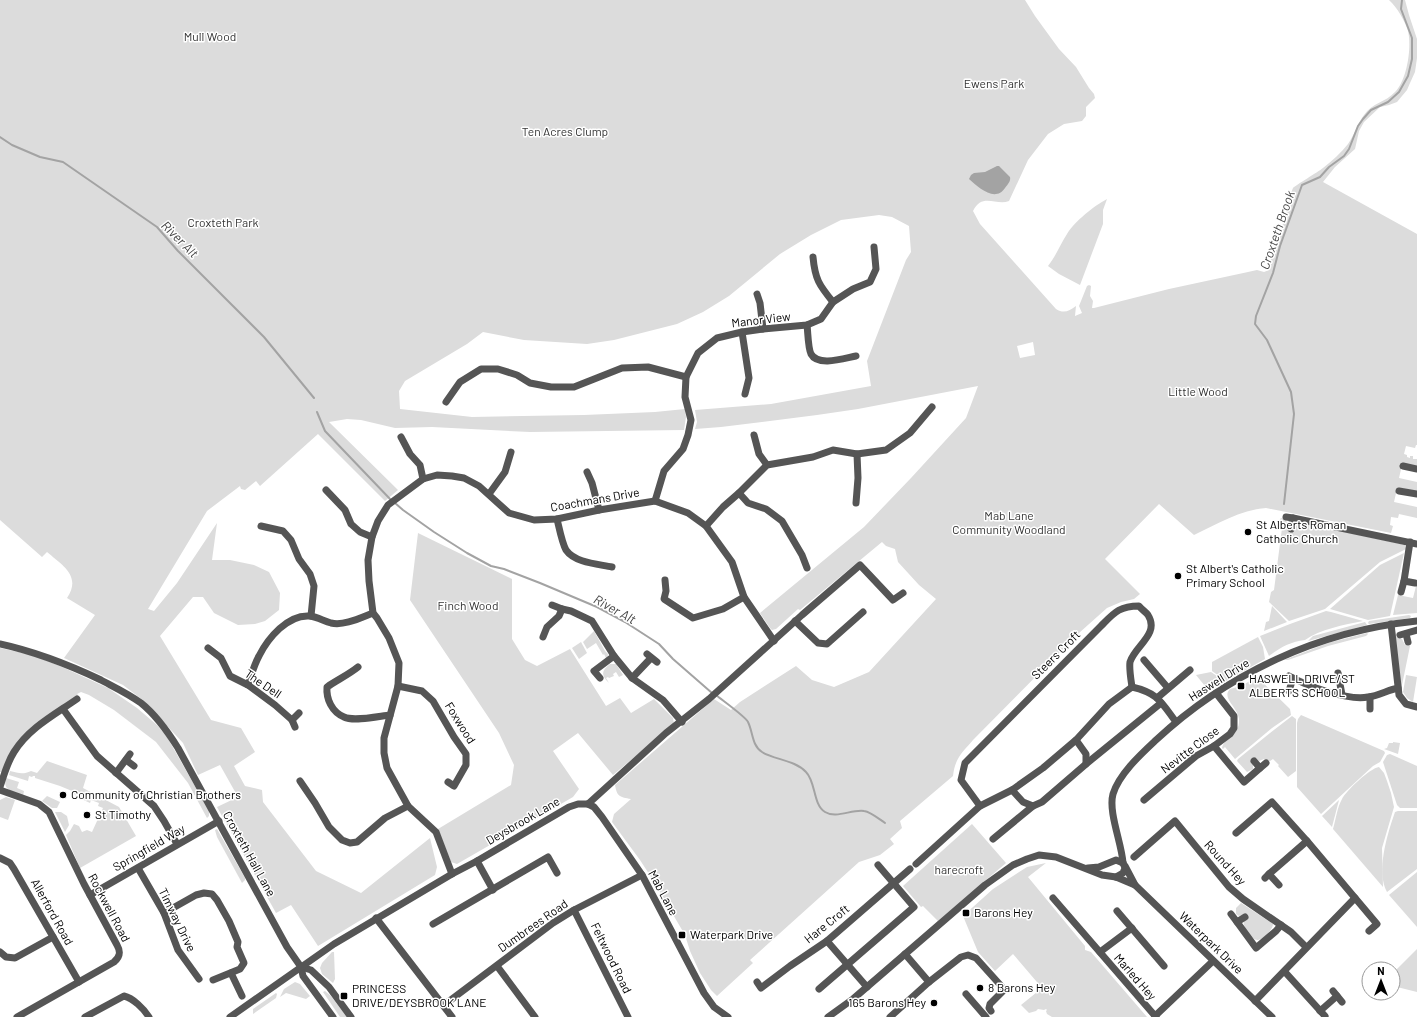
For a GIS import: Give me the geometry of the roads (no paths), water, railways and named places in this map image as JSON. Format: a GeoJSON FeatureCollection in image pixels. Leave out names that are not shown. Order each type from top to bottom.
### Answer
{"type":"FeatureCollection","features":[{"type":"Feature","properties":{"kind":"street","name":"Manor View"},"geometry":{"type":"LineString","coordinates":[[655,501],[664,470],[683,449],[688,435],[691,420],[685,397],[686,377],[698,354],[717,338],[742,332],[807,325],[820,319],[833,302],[870,282],[876,269],[874,247]]}},
{"type":"Feature","properties":{"kind":"street"},"geometry":{"type":"LineString","coordinates":[[813,257],[814,267],[820,285],[833,302]]}},
{"type":"Feature","properties":{"kind":"street"},"geometry":{"type":"LineString","coordinates":[[757,294],[760,303],[763,329]]}},
{"type":"Feature","properties":{"kind":"street"},"geometry":{"type":"LineString","coordinates":[[807,325],[811,354],[816,360],[825,362],[856,356]]}},
{"type":"Feature","properties":{"kind":"street"},"geometry":{"type":"LineString","coordinates":[[742,332],[749,378],[745,394]]}},
{"type":"Feature","properties":{"kind":"street"},"geometry":{"type":"LineString","coordinates":[[446,402],[460,382],[481,369],[498,369],[517,375],[530,383],[551,387],[574,387],[622,368],[648,367],[686,377]]}},
{"type":"Feature","properties":{"kind":"street"},"geometry":{"type":"LineString","coordinates":[[706,526],[722,507],[739,493],[767,465],[813,457],[833,450],[857,454],[886,450],[910,433],[932,407]]}},
{"type":"Feature","properties":{"kind":"street"},"geometry":{"type":"LineString","coordinates":[[754,435],[760,454],[767,465]]}},
{"type":"Feature","properties":{"kind":"street"},"geometry":{"type":"LineString","coordinates":[[400,437],[410,454],[420,465],[424,479]]}},
{"type":"Feature","properties":{"kind":"street"},"geometry":{"type":"LineString","coordinates":[[489,494],[505,472],[511,452]]}},
{"type":"Feature","properties":{"kind":"street"},"geometry":{"type":"LineString","coordinates":[[856,503],[858,478],[857,454]]}},
{"type":"Feature","properties":{"kind":"street"},"geometry":{"type":"LineString","coordinates":[[1403,466],[1417,469]]}},
{"type":"Feature","properties":{"kind":"street"},"geometry":{"type":"LineString","coordinates":[[587,472],[592,483],[599,510]]}},
{"type":"Feature","properties":{"kind":"street","name":"Coachmans Drive"},"geometry":{"type":"LineString","coordinates":[[452,874],[436,832],[408,806],[387,768],[384,753],[384,738],[398,686],[399,663],[389,638],[373,613],[368,580],[368,567],[372,537],[378,521],[390,504],[424,479],[437,475],[464,478],[489,494],[509,513],[534,520],[557,519],[599,510],[655,501],[688,513],[706,526],[732,562],[744,597],[774,641]]}},
{"type":"Feature","properties":{"kind":"street"},"geometry":{"type":"LineString","coordinates":[[326,490],[345,510],[351,524],[360,532],[372,537]]}},
{"type":"Feature","properties":{"kind":"street"},"geometry":{"type":"LineString","coordinates":[[1399,491],[1417,494]]}},
{"type":"Feature","properties":{"kind":"street"},"geometry":{"type":"LineString","coordinates":[[739,493],[748,503],[766,509],[782,521],[802,555],[807,568]]}},
{"type":"Feature","properties":{"kind":"street"},"geometry":{"type":"LineString","coordinates":[[1291,529],[1290,518],[1414,543],[1402,592]]}},
{"type":"Feature","properties":{"kind":"street"},"geometry":{"type":"LineString","coordinates":[[557,519],[566,549],[575,558],[612,567]]}},
{"type":"Feature","properties":{"kind":"street"},"geometry":{"type":"LineString","coordinates":[[261,526],[283,531],[291,540],[300,559],[310,574],[314,586],[311,616]]}},
{"type":"Feature","properties":{"kind":"street"},"geometry":{"type":"LineString","coordinates":[[588,804],[666,733],[682,722],[709,699],[860,565],[893,600],[903,593]]}},
{"type":"Feature","properties":{"kind":"street"},"geometry":{"type":"LineString","coordinates":[[665,580],[666,591],[664,599],[693,618],[723,609],[744,597]]}},
{"type":"Feature","properties":{"kind":"street"},"geometry":{"type":"LineString","coordinates":[[1404,581],[1415,584]]}},
{"type":"Feature","properties":{"kind":"street"},"geometry":{"type":"LineString","coordinates":[[552,605],[571,611],[592,621],[614,656],[632,678],[663,700],[682,722]]}},
{"type":"Feature","properties":{"kind":"street","name":"Steers Croft"},"geometry":{"type":"LineString","coordinates":[[980,806],[961,780],[965,763],[1119,609],[1128,606],[1139,606],[1148,615],[1151,624],[1149,635],[1137,649],[1130,663],[1132,687]]}},
{"type":"Feature","properties":{"kind":"street"},"geometry":{"type":"LineString","coordinates":[[543,637],[547,627],[559,616],[562,609]]}},
{"type":"Feature","properties":{"kind":"street"},"geometry":{"type":"LineString","coordinates":[[796,621],[818,643],[827,644],[863,612]]}},
{"type":"Feature","properties":{"kind":"street"},"geometry":{"type":"LineString","coordinates":[[248,685],[259,656],[271,638],[289,621],[300,617],[311,616],[333,623],[350,622],[373,613]]}},
{"type":"Feature","properties":{"kind":"street","name":"Haswell Drive"},"geometry":{"type":"LineString","coordinates":[[1123,864],[1112,803],[1114,791],[1138,757],[1176,722],[1216,693],[1253,670],[1298,650],[1341,635],[1391,624],[1417,621]]}},
{"type":"Feature","properties":{"kind":"street"},"geometry":{"type":"LineString","coordinates":[[1391,624],[1398,688],[1401,699],[1406,704],[1417,707]]}},
{"type":"Feature","properties":{"kind":"street"},"geometry":{"type":"LineString","coordinates":[[1408,642],[1403,634],[1417,630]]}},
{"type":"Feature","properties":{"kind":"street","name":"Croxteth Hall Lane"},"geometry":{"type":"LineString","coordinates":[[0,644],[33,651],[70,665],[113,686],[141,704],[162,726],[171,737],[219,821],[287,946],[301,967],[303,976],[333,1017]]}},
{"type":"Feature","properties":{"kind":"street","name":"The Dell"},"geometry":{"type":"LineString","coordinates":[[208,648],[221,658],[230,676],[248,685],[275,705],[293,724],[300,713]]}},
{"type":"Feature","properties":{"kind":"street"},"geometry":{"type":"LineString","coordinates":[[600,678],[594,671],[614,656]]}},
{"type":"Feature","properties":{"kind":"street"},"geometry":{"type":"LineString","coordinates":[[632,678],[652,658]]}},
{"type":"Feature","properties":{"kind":"street"},"geometry":{"type":"LineString","coordinates":[[1144,660],[1168,688]]}},
{"type":"Feature","properties":{"kind":"street"},"geometry":{"type":"LineString","coordinates":[[358,667],[350,674],[327,687],[326,695],[332,707],[344,718],[360,719],[390,715]]}},
{"type":"Feature","properties":{"kind":"street"},"geometry":{"type":"LineString","coordinates":[[993,839],[1033,806],[1042,802],[1159,701],[1168,688],[1190,670]]}},
{"type":"Feature","properties":{"kind":"street"},"geometry":{"type":"LineString","coordinates":[[1338,673],[1342,695]]}},
{"type":"Feature","properties":{"kind":"street"},"geometry":{"type":"LineString","coordinates":[[1289,691],[1291,677],[1357,699],[1370,697],[1398,688]]}},
{"type":"Feature","properties":{"kind":"street","name":"Foxwood"},"geometry":{"type":"LineString","coordinates":[[398,686],[422,691],[433,700],[454,737],[466,754],[466,766],[454,786],[448,782]]}},
{"type":"Feature","properties":{"kind":"street"},"geometry":{"type":"LineString","coordinates":[[916,864],[980,806],[1012,790],[1042,768],[1076,740],[1109,704],[1132,687],[1146,690],[1159,701],[1176,722]]}},
{"type":"Feature","properties":{"kind":"street","name":"Nevitte Close"},"geometry":{"type":"LineString","coordinates":[[1144,800],[1196,756],[1214,746],[1230,734],[1234,728],[1234,721],[1231,711],[1216,693]]}},
{"type":"Feature","properties":{"kind":"street"},"geometry":{"type":"LineString","coordinates":[[1370,697],[1370,709]]}},
{"type":"Feature","properties":{"kind":"street"},"geometry":{"type":"LineString","coordinates":[[0,787],[10,759],[32,730],[77,699]]}},
{"type":"Feature","properties":{"kind":"street"},"geometry":{"type":"LineString","coordinates":[[63,709],[97,756],[154,806],[177,844]]}},
{"type":"Feature","properties":{"kind":"street"},"geometry":{"type":"LineString","coordinates":[[1076,740],[1086,754],[1086,764]]}},
{"type":"Feature","properties":{"kind":"street"},"geometry":{"type":"LineString","coordinates":[[1214,746],[1244,782],[1263,766],[1254,761]]}},
{"type":"Feature","properties":{"kind":"street"},"geometry":{"type":"LineString","coordinates":[[116,772],[130,754]]}},
{"type":"Feature","properties":{"kind":"street"},"geometry":{"type":"LineString","coordinates":[[126,760],[134,766]]}},
{"type":"Feature","properties":{"kind":"street"},"geometry":{"type":"LineString","coordinates":[[300,781],[329,827],[342,840],[350,842],[357,842],[385,818],[408,806]]}},
{"type":"Feature","properties":{"kind":"street","name":"Rockwell Road"},"geometry":{"type":"LineString","coordinates":[[0,790],[39,804],[49,812],[72,862],[119,949],[119,956],[114,962],[17,1017]]}},
{"type":"Feature","properties":{"kind":"street"},"geometry":{"type":"LineString","coordinates":[[1012,790],[1023,802],[1033,806]]}},
{"type":"Feature","properties":{"kind":"street"},"geometry":{"type":"LineString","coordinates":[[1236,833],[1272,802],[1377,924],[1369,931]]}},
{"type":"Feature","properties":{"kind":"street","name":"Deysbrook Lane"},"geometry":{"type":"LineString","coordinates":[[230,1017],[321,952],[376,918],[569,807],[578,804],[588,804]]}},
{"type":"Feature","properties":{"kind":"street","name":"Mab Lane"},"geometry":{"type":"LineString","coordinates":[[588,804],[594,807],[602,817],[642,875],[697,982],[710,1001],[723,1016]]}},
{"type":"Feature","properties":{"kind":"street","name":"Springfield Way"},"geometry":{"type":"LineString","coordinates":[[90,894],[219,821]]}},
{"type":"Feature","properties":{"kind":"street","name":"Round Hey"},"geometry":{"type":"LineString","coordinates":[[1134,857],[1175,821],[1229,887],[1243,899],[1281,925],[1306,947]]}},
{"type":"Feature","properties":{"kind":"street"},"geometry":{"type":"LineString","coordinates":[[1279,885],[1267,876],[1307,841]]}},
{"type":"Feature","properties":{"kind":"street"},"geometry":{"type":"LineString","coordinates":[[1119,843],[1108,870],[1115,876],[1123,873],[1123,864]]}},
{"type":"Feature","properties":{"kind":"street","name":"Waterpark Drive"},"geometry":{"type":"LineString","coordinates":[[828,1017],[847,1004],[985,885],[1013,865],[1032,857],[1048,855],[1086,867],[1102,875],[1115,876],[1136,885]]}},
{"type":"Feature","properties":{"kind":"street"},"geometry":{"type":"LineString","coordinates":[[433,924],[548,857],[558,873]]}},
{"type":"Feature","properties":{"kind":"street","name":"Allerford Road"},"geometry":{"type":"LineString","coordinates":[[0,858],[10,863],[14,869],[78,982]]}},
{"type":"Feature","properties":{"kind":"street","name":"Waterpark Drive"},"geometry":{"type":"LineString","coordinates":[[1086,867],[1099,867],[1116,860],[1123,864],[1136,885],[1272,1017]]}},
{"type":"Feature","properties":{"kind":"street"},"geometry":{"type":"LineString","coordinates":[[476,861],[493,890]]}},
{"type":"Feature","properties":{"kind":"street"},"geometry":{"type":"LineString","coordinates":[[819,989],[846,964],[914,907],[878,865]]}},
{"type":"Feature","properties":{"kind":"street","name":"Timway Drive"},"geometry":{"type":"LineString","coordinates":[[138,868],[164,913],[178,950],[199,979]]}},
{"type":"Feature","properties":{"kind":"street","name":"Hare Croft"},"geometry":{"type":"LineString","coordinates":[[757,982],[761,988],[827,941],[910,869]]}},
{"type":"Feature","properties":{"kind":"street","name":"Dumbrees Road"},"geometry":{"type":"LineString","coordinates":[[444,1005],[553,923],[574,910],[642,875]]}},
{"type":"Feature","properties":{"kind":"street"},"geometry":{"type":"LineString","coordinates":[[164,913],[196,895],[204,893],[212,894],[215,897],[229,920],[238,942],[237,947],[244,963],[240,969],[213,980]]}},
{"type":"Feature","properties":{"kind":"street","name":"Marled Hey"},"geometry":{"type":"LineString","coordinates":[[1053,898],[1155,1016],[1213,960]]}},
{"type":"Feature","properties":{"kind":"street"},"geometry":{"type":"LineString","coordinates":[[1256,1001],[1285,972],[1306,947],[1355,898]]}},
{"type":"Feature","properties":{"kind":"street","name":"Feltwood Road"},"geometry":{"type":"LineString","coordinates":[[574,910],[628,1017]]}},
{"type":"Feature","properties":{"kind":"street"},"geometry":{"type":"LineString","coordinates":[[1117,911],[1164,966]]}},
{"type":"Feature","properties":{"kind":"street"},"geometry":{"type":"LineString","coordinates":[[1230,914],[1256,948],[1281,925]]}},
{"type":"Feature","properties":{"kind":"street"},"geometry":{"type":"LineString","coordinates":[[1237,922],[1245,917]]}},
{"type":"Feature","properties":{"kind":"street"},"geometry":{"type":"LineString","coordinates":[[376,918],[452,1017]]}},
{"type":"Feature","properties":{"kind":"street","name":"Marled Hey"},"geometry":{"type":"LineString","coordinates":[[1100,952],[1132,928]]}},
{"type":"Feature","properties":{"kind":"street"},"geometry":{"type":"LineString","coordinates":[[0,953],[6,957],[15,958],[53,937]]}},
{"type":"Feature","properties":{"kind":"street"},"geometry":{"type":"LineString","coordinates":[[827,941],[867,987]]}},
{"type":"Feature","properties":{"kind":"street"},"geometry":{"type":"LineString","coordinates":[[905,954],[929,982]]}},
{"type":"Feature","properties":{"kind":"street"},"geometry":{"type":"LineString","coordinates":[[890,1017],[929,982],[961,957],[968,955],[976,958],[1003,988],[1003,991],[1002,994],[990,1004],[990,1010],[985,1015],[966,994]]}},
{"type":"Feature","properties":{"kind":"street"},"geometry":{"type":"LineString","coordinates":[[497,966],[535,1017]]}},
{"type":"Feature","properties":{"kind":"street"},"geometry":{"type":"LineString","coordinates":[[301,967],[310,970],[328,987],[351,1017]]}},
{"type":"Feature","properties":{"kind":"street"},"geometry":{"type":"LineString","coordinates":[[1285,972],[1323,1014],[1337,997]]}},
{"type":"Feature","properties":{"kind":"street"},"geometry":{"type":"LineString","coordinates":[[231,973],[242,996]]}},
{"type":"Feature","properties":{"kind":"street"},"geometry":{"type":"LineString","coordinates":[[316,994],[316,991],[320,986],[328,987]]}},
{"type":"Feature","properties":{"kind":"street"},"geometry":{"type":"LineString","coordinates":[[85,1017],[124,996],[138,1005],[149,1017]]}},
{"type":"Feature","properties":{"kind":"waterway","name":"Croxteth Brook"},"geometry":{"type":"LineString","coordinates":[[1284,504],[1294,414],[1291,392],[1267,340],[1255,324],[1256,316],[1273,273],[1280,246],[1302,185],[1320,177],[1329,167],[1344,156],[1349,149],[1358,126],[1363,119],[1371,110],[1388,102],[1399,92],[1408,76],[1412,59],[1412,38],[1401,9],[1402,0]]}},
{"type":"Feature","properties":{"kind":"waterway","name":"River Alt"},"geometry":{"type":"LineString","coordinates":[[0,137],[12,145],[40,157],[63,162],[157,227],[178,251],[264,337],[314,398]]}},
{"type":"Feature","properties":{"kind":"waterway","name":"River Alt"},"geometry":{"type":"LineString","coordinates":[[317,412],[325,431],[391,500]]}},
{"type":"Feature","properties":{"kind":"waterway","name":"River Alt"},"geometry":{"type":"LineString","coordinates":[[395,503],[434,532],[491,566],[504,569],[540,583],[597,607],[625,622],[659,644],[673,659],[712,693]]}},
{"type":"Feature","properties":{"kind":"waterway","name":"River Alt"},"geometry":{"type":"LineString","coordinates":[[716,695],[748,722],[754,743],[762,752],[796,765],[806,772],[812,781],[816,799],[821,809],[834,815],[854,811],[864,811],[872,814],[885,823]]}},
{"type":"Feature","properties":{"kind":"place","name":"St Alberts Roman Catholic Church"},"geometry":{"type":"Point","coordinates":[1248,532]}},
{"type":"Feature","properties":{"kind":"place","name":"St Albert's Catholic Primary School"},"geometry":{"type":"Point","coordinates":[1178,576]}},
{"type":"Feature","properties":{"kind":"place","name":"HASWELL DRIVE/ST ALBERTS SCHOOL"},"geometry":{"type":"Point","coordinates":[1241,686]}},
{"type":"Feature","properties":{"kind":"place","name":"Community of Christian Brothers"},"geometry":{"type":"Point","coordinates":[63,795]}},
{"type":"Feature","properties":{"kind":"place","name":"St Timothy"},"geometry":{"type":"Point","coordinates":[87,815]}},
{"type":"Feature","properties":{"kind":"place","name":"Barons Hey"},"geometry":{"type":"Point","coordinates":[966,913]}},
{"type":"Feature","properties":{"kind":"place","name":"Waterpark Drive"},"geometry":{"type":"Point","coordinates":[682,935]}},
{"type":"Feature","properties":{"kind":"place","name":"8 Barons Hey"},"geometry":{"type":"Point","coordinates":[980,988]}},
{"type":"Feature","properties":{"kind":"place","name":"PRINCESS DRIVE/DEYSBROOK LANE"},"geometry":{"type":"Point","coordinates":[344,996]}},
{"type":"Feature","properties":{"kind":"place","name":"165 Barons Hey"},"geometry":{"type":"Point","coordinates":[934,1003]}},
{"type":"Feature","properties":{"kind":"park label","name":"Mull Wood"},"geometry":{"type":"Point","coordinates":[210,37]}},
{"type":"Feature","properties":{"kind":"park label","name":"Ewens Park"},"geometry":{"type":"Point","coordinates":[994,84]}},
{"type":"Feature","properties":{"kind":"park label","name":"Ten Acres Clump"},"geometry":{"type":"Point","coordinates":[565,132]}},
{"type":"Feature","properties":{"kind":"park label","name":"Croxteth Park"},"geometry":{"type":"Point","coordinates":[223,223]}},
{"type":"Feature","properties":{"kind":"park label","name":"Little Wood"},"geometry":{"type":"Point","coordinates":[1198,392]}},
{"type":"Feature","properties":{"kind":"park label","name":"Mab Lane Community Woodland"},"geometry":{"type":"Point","coordinates":[1009,523]}},
{"type":"Feature","properties":{"kind":"park label","name":"Finch Wood"},"geometry":{"type":"Point","coordinates":[468,606]}},
{"type":"Feature","properties":{"kind":"park label","name":"harecroft"},"geometry":{"type":"Point","coordinates":[959,870]}}]}
